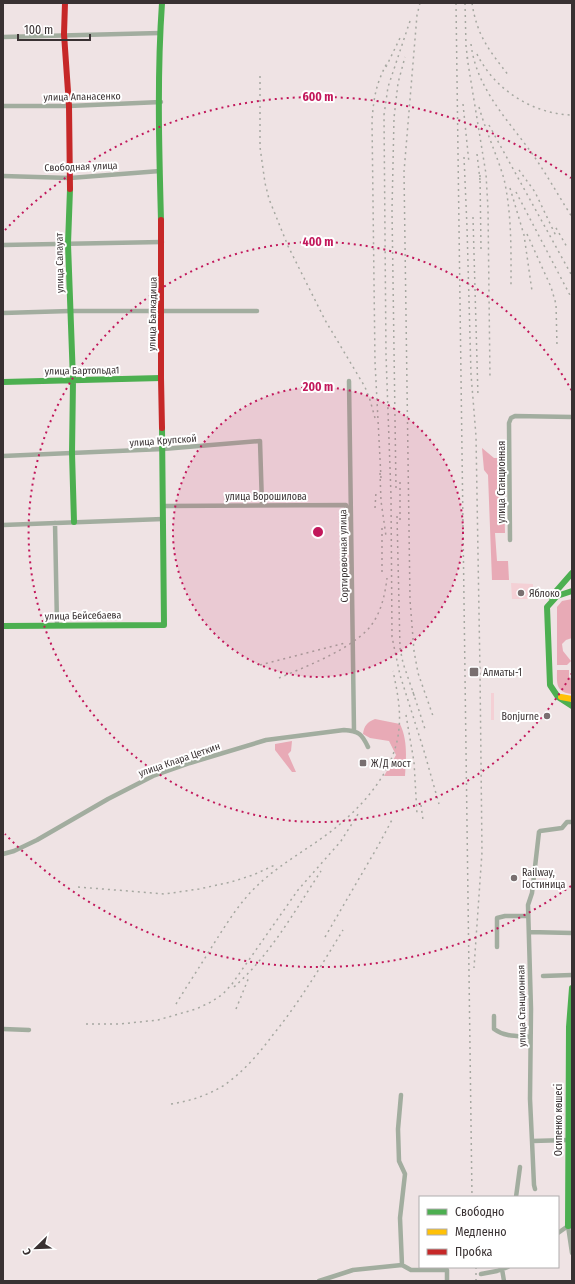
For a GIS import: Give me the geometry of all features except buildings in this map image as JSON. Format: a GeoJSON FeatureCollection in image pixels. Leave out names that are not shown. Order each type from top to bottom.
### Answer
{"type":"FeatureCollection","features":[{"type":"Feature","properties":{"kind":"street","name":"улица Салауат"},"geometry":{"type":"LineString","coordinates":[[65,3],[64,34],[69,106],[70,178],[68,244],[73,380],[72,453],[74,522]]}},
{"type":"Feature","properties":{"kind":"street","name":"улица Балкадиша"},"geometry":{"type":"LineString","coordinates":[[162,3],[160,33],[160,171],[162,242],[161,378],[164,506],[164,625]]}},
{"type":"Feature","properties":{"kind":"street"},"geometry":{"type":"LineString","coordinates":[[3,37],[64,34],[160,33]]}},
{"type":"Feature","properties":{"kind":"street","name":"улица Апанасенко"},"geometry":{"type":"LineString","coordinates":[[3,106],[69,106],[161,102]]}},
{"type":"Feature","properties":{"kind":"street","name":"Свободная улица"},"geometry":{"type":"LineString","coordinates":[[3,176],[70,178],[160,171]]}},
{"type":"Feature","properties":{"kind":"street"},"geometry":{"type":"LineString","coordinates":[[3,244],[162,242]]}},
{"type":"Feature","properties":{"kind":"street"},"geometry":{"type":"LineString","coordinates":[[3,313],[162,310],[257,311]]}},
{"type":"Feature","properties":{"kind":"street","name":"улица Бартольда1"},"geometry":{"type":"LineString","coordinates":[[3,382],[161,378]]}},
{"type":"Feature","properties":{"kind":"street","name":"Сортировочная улица"},"geometry":{"type":"LineString","coordinates":[[349,381],[354,730]]}},
{"type":"Feature","properties":{"kind":"street","name":"улица Станционная"},"geometry":{"type":"LineString","coordinates":[[510,540],[509,423],[511,418],[515,416],[572,417]]}},
{"type":"Feature","properties":{"kind":"street","name":"улица Крупской"},"geometry":{"type":"LineString","coordinates":[[3,456],[163,449],[260,441],[262,506]]}},
{"type":"Feature","properties":{"kind":"street","name":"улица Ворошилова"},"geometry":{"type":"LineString","coordinates":[[164,506],[346,505],[352,528]]}},
{"type":"Feature","properties":{"kind":"street"},"geometry":{"type":"LineString","coordinates":[[3,525],[163,519]]}},
{"type":"Feature","properties":{"kind":"street"},"geometry":{"type":"LineString","coordinates":[[56,523],[57,625]]}},
{"type":"Feature","properties":{"kind":"street"},"geometry":{"type":"LineString","coordinates":[[572,572],[551,598],[547,607],[549,680],[552,691],[572,706]]}},
{"type":"Feature","properties":{"kind":"street"},"geometry":{"type":"LineString","coordinates":[[547,607],[558,595],[572,591]]}},
{"type":"Feature","properties":{"kind":"street","name":"улица Бейсебаева"},"geometry":{"type":"LineString","coordinates":[[3,626],[164,625]]}},
{"type":"Feature","properties":{"kind":"street"},"geometry":{"type":"LineString","coordinates":[[558,697],[572,699]]}},
{"type":"Feature","properties":{"kind":"street"},"geometry":{"type":"LineString","coordinates":[[354,730],[360,734],[368,747]]}},
{"type":"Feature","properties":{"kind":"street","name":"улица Клара Цеткин"},"geometry":{"type":"LineString","coordinates":[[3,854],[14,852],[137,783],[190,763],[266,740],[354,730]]}},
{"type":"Feature","properties":{"kind":"street","name":"улица Станционная"},"geometry":{"type":"LineString","coordinates":[[535,1189],[530,1099],[528,905],[532,893],[539,832],[562,828],[567,822],[572,822]]}},
{"type":"Feature","properties":{"kind":"street"},"geometry":{"type":"LineString","coordinates":[[497,947],[497,918],[505,916],[528,916]]}},
{"type":"Feature","properties":{"kind":"street"},"geometry":{"type":"LineString","coordinates":[[529,932],[572,933]]}},
{"type":"Feature","properties":{"kind":"street"},"geometry":{"type":"LineString","coordinates":[[543,976],[572,975]]}},
{"type":"Feature","properties":{"kind":"street","name":"Осипенко көшесі"},"geometry":{"type":"LineString","coordinates":[[572,988],[569,1027],[570,1108],[568,1140],[572,1253]]}},
{"type":"Feature","properties":{"kind":"street"},"geometry":{"type":"LineString","coordinates":[[494,1016],[494,1029],[497,1031],[508,1035],[530,1037]]}},
{"type":"Feature","properties":{"kind":"street"},"geometry":{"type":"LineString","coordinates":[[3,1029],[29,1030]]}},
{"type":"Feature","properties":{"kind":"street"},"geometry":{"type":"LineString","coordinates":[[401,1096],[398,1129],[399,1160],[405,1174],[400,1218],[402,1265]]}},
{"type":"Feature","properties":{"kind":"street"},"geometry":{"type":"LineString","coordinates":[[532,1141],[568,1140]]}},
{"type":"Feature","properties":{"kind":"street"},"geometry":{"type":"LineString","coordinates":[[516,1196],[520,1167]]}},
{"type":"Feature","properties":{"kind":"street"},"geometry":{"type":"LineString","coordinates":[[559,1232],[570,1226]]}},
{"type":"Feature","properties":{"kind":"street"},"geometry":{"type":"LineString","coordinates":[[319,1281],[354,1270],[402,1265],[411,1270],[447,1270],[447,1281]]}},
{"type":"Feature","properties":{"kind":"street"},"geometry":{"type":"LineString","coordinates":[[481,1274],[505,1268]]}},
{"type":"Feature","properties":{"kind":"street"},"geometry":{"type":"LineString","coordinates":[[502,1269],[504,1281]]}},
{"type":"Feature","properties":{"kind":"shaded area"},"geometry":{"type":"Polygon","coordinates":[[[482,448],[494,458],[504,458],[504,478],[497,478],[497,494],[504,494],[505,533],[495,533],[497,561],[508,561],[509,580],[492,580],[488,475],[484,470],[482,448]]]}},
{"type":"Feature","properties":{"kind":"shaded area"},"geometry":{"type":"Polygon","coordinates":[[[511,583],[533,584],[533,599],[512,599],[511,583]]]}},
{"type":"Feature","properties":{"kind":"shaded area"},"geometry":{"type":"Polygon","coordinates":[[[572,599],[572,638],[566,640],[562,644],[563,651],[571,661],[567,665],[557,665],[557,607],[562,601],[572,599]]]}},
{"type":"Feature","properties":{"kind":"shaded area"},"geometry":{"type":"Polygon","coordinates":[[[557,670],[569,670],[569,677],[572,679],[572,694],[562,691],[558,686],[557,670]]]}},
{"type":"Feature","properties":{"kind":"shaded area"},"geometry":{"type":"Polygon","coordinates":[[[491,693],[494,693],[494,720],[491,720],[491,693]]]}},
{"type":"Feature","properties":{"kind":"shaded area"},"geometry":{"type":"Polygon","coordinates":[[[375,719],[400,724],[403,730],[405,743],[405,776],[384,776],[396,755],[389,741],[370,738],[363,734],[366,725],[375,719]]]}},
{"type":"Feature","properties":{"kind":"shaded area"},"geometry":{"type":"Polygon","coordinates":[[[292,741],[291,751],[288,754],[296,772],[292,772],[275,750],[275,744],[292,741]]]}},
{"type":"Feature","properties":{"kind":"railway"},"geometry":{"type":"LineString","coordinates":[[420,3],[417,15],[404,172],[410,600],[414,651],[418,673],[433,716]]}},
{"type":"Feature","properties":{"kind":"railway"},"geometry":{"type":"LineString","coordinates":[[456,3],[472,1196]]}},
{"type":"Feature","properties":{"kind":"railway"},"geometry":{"type":"LineString","coordinates":[[465,3],[468,62]]}},
{"type":"Feature","properties":{"kind":"railway"},"geometry":{"type":"LineString","coordinates":[[472,3],[477,25],[485,42],[509,76]]}},
{"type":"Feature","properties":{"kind":"railway"},"geometry":{"type":"LineString","coordinates":[[410,21],[388,87],[384,115],[386,355],[391,496],[392,637],[400,675],[439,804]]}},
{"type":"Feature","properties":{"kind":"railway"},"geometry":{"type":"LineString","coordinates":[[386,67],[400,38]]}},
{"type":"Feature","properties":{"kind":"railway"},"geometry":{"type":"LineString","coordinates":[[471,44],[474,60],[486,88],[502,114],[531,152],[572,217]]}},
{"type":"Feature","properties":{"kind":"railway"},"geometry":{"type":"LineString","coordinates":[[477,54],[484,67],[493,78],[516,97],[543,110],[557,114],[572,115]]}},
{"type":"Feature","properties":{"kind":"railway"},"geometry":{"type":"LineString","coordinates":[[396,488],[392,210],[394,118],[398,83],[405,57]]}},
{"type":"Feature","properties":{"kind":"railway"},"geometry":{"type":"LineString","coordinates":[[467,57],[486,174],[488,209],[490,379]]}},
{"type":"Feature","properties":{"kind":"railway"},"geometry":{"type":"LineString","coordinates":[[381,478],[375,362],[372,120],[376,90],[380,77],[387,63]]}},
{"type":"Feature","properties":{"kind":"railway"},"geometry":{"type":"LineString","coordinates":[[260,76],[260,147],[265,183],[269,199],[288,246],[325,320],[365,387],[375,418]]}},
{"type":"Feature","properties":{"kind":"railway"},"geometry":{"type":"LineString","coordinates":[[463,104],[469,163]]}},
{"type":"Feature","properties":{"kind":"railway"},"geometry":{"type":"LineString","coordinates":[[479,107],[504,179],[507,193],[510,234],[511,288]]}},
{"type":"Feature","properties":{"kind":"railway"},"geometry":{"type":"LineString","coordinates":[[489,125],[572,276]]}},
{"type":"Feature","properties":{"kind":"railway"},"geometry":{"type":"LineString","coordinates":[[477,154],[480,180]]}},
{"type":"Feature","properties":{"kind":"railway"},"geometry":{"type":"LineString","coordinates":[[464,157],[471,374],[476,436],[480,672],[482,852],[474,968]]}},
{"type":"Feature","properties":{"kind":"railway"},"geometry":{"type":"LineString","coordinates":[[519,170],[535,192],[556,236]]}},
{"type":"Feature","properties":{"kind":"railway"},"geometry":{"type":"LineString","coordinates":[[480,175],[481,249]]}},
{"type":"Feature","properties":{"kind":"railway"},"geometry":{"type":"LineString","coordinates":[[510,188],[524,235],[532,291]]}},
{"type":"Feature","properties":{"kind":"railway"},"geometry":{"type":"LineString","coordinates":[[516,192],[572,299]]}},
{"type":"Feature","properties":{"kind":"railway"},"geometry":{"type":"LineString","coordinates":[[473,217],[478,397]]}},
{"type":"Feature","properties":{"kind":"railway"},"geometry":{"type":"LineString","coordinates":[[556,228],[567,247]]}},
{"type":"Feature","properties":{"kind":"railway"},"geometry":{"type":"LineString","coordinates":[[527,234],[551,287],[556,304],[557,346]]}},
{"type":"Feature","properties":{"kind":"railway"},"geometry":{"type":"LineString","coordinates":[[380,473],[381,501],[386,536]]}},
{"type":"Feature","properties":{"kind":"railway"},"geometry":{"type":"LineString","coordinates":[[400,482],[400,522]]}},
{"type":"Feature","properties":{"kind":"railway"},"geometry":{"type":"LineString","coordinates":[[375,508],[376,492]]}},
{"type":"Feature","properties":{"kind":"railway"},"geometry":{"type":"LineString","coordinates":[[397,516],[400,648],[403,663],[415,698]]}},
{"type":"Feature","properties":{"kind":"railway"},"geometry":{"type":"LineString","coordinates":[[382,528],[382,572]]}},
{"type":"Feature","properties":{"kind":"railway"},"geometry":{"type":"LineString","coordinates":[[279,678],[328,657],[351,643],[370,627],[380,610],[387,578]]}},
{"type":"Feature","properties":{"kind":"railway"},"geometry":{"type":"LineString","coordinates":[[260,665],[345,643]]}},
{"type":"Feature","properties":{"kind":"railway"},"geometry":{"type":"LineString","coordinates":[[176,1004],[240,904],[269,875],[334,829],[356,809],[377,785],[392,758],[397,743],[399,707],[393,671]]}},
{"type":"Feature","properties":{"kind":"railway"},"geometry":{"type":"LineString","coordinates":[[413,692],[425,729]]}},
{"type":"Feature","properties":{"kind":"railway"},"geometry":{"type":"LineString","coordinates":[[406,715],[414,762],[417,814]]}},
{"type":"Feature","properties":{"kind":"railway"},"geometry":{"type":"LineString","coordinates":[[421,805],[423,820]]}},
{"type":"Feature","properties":{"kind":"railway"},"geometry":{"type":"LineString","coordinates":[[86,1024],[120,1024],[158,1020],[196,1009],[223,994],[232,984],[298,890],[341,841],[360,811]]}},
{"type":"Feature","properties":{"kind":"railway"},"geometry":{"type":"LineString","coordinates":[[325,937],[393,818]]}},
{"type":"Feature","properties":{"kind":"railway"},"geometry":{"type":"LineString","coordinates":[[78,887],[165,894],[231,882],[253,875],[277,864]]}},
{"type":"Feature","properties":{"kind":"railway"},"geometry":{"type":"LineString","coordinates":[[234,987],[271,947],[321,871]]}},
{"type":"Feature","properties":{"kind":"railway"},"geometry":{"type":"LineString","coordinates":[[171,1104],[198,1098],[217,1090],[237,1075],[255,1057],[291,1011],[343,930]]}},
{"type":"Feature","properties":{"kind":"railway"},"geometry":{"type":"LineString","coordinates":[[236,1009],[249,977]]}},
{"type":"Feature","properties":{"kind":"railway"},"geometry":{"type":"LineString","coordinates":[[476,1268],[476,1281]]}},
{"type":"Feature","properties":{"kind":"traffic: fast"},"geometry":{"type":"LineString","coordinates":[[161,220],[159,84],[162,3]]}},
{"type":"Feature","properties":{"kind":"traffic: fast"},"geometry":{"type":"LineString","coordinates":[[70,189],[68,244],[73,380],[72,453],[74,522]]}},
{"type":"Feature","properties":{"kind":"traffic: fast"},"geometry":{"type":"LineString","coordinates":[[3,382],[161,378]]}},
{"type":"Feature","properties":{"kind":"traffic: fast"},"geometry":{"type":"LineString","coordinates":[[3,626],[164,625],[162,428]]}},
{"type":"Feature","properties":{"kind":"traffic: fast"},"geometry":{"type":"LineString","coordinates":[[551,597],[572,573]]}},
{"type":"Feature","properties":{"kind":"traffic: fast"},"geometry":{"type":"LineString","coordinates":[[572,591],[557,596],[547,607],[550,685],[558,697],[572,706]]}},
{"type":"Feature","properties":{"kind":"traffic: fast"},"geometry":{"type":"LineString","coordinates":[[572,988],[569,1027],[568,1226],[572,1225]]}},
{"type":"Feature","properties":{"kind":"traffic: slow"},"geometry":{"type":"LineString","coordinates":[[561,697],[572,699]]}},
{"type":"Feature","properties":{"kind":"traffic: jam"},"geometry":{"type":"LineString","coordinates":[[65,3],[64,34],[69,106],[70,189]]}},
{"type":"Feature","properties":{"kind":"traffic: jam"},"geometry":{"type":"LineString","coordinates":[[161,220],[162,428]]}},
{"type":"Feature","properties":{"kind":"place","name":"Яблоко"},"geometry":{"type":"Point","coordinates":[521,593]}},
{"type":"Feature","properties":{"kind":"place","name":"Алматы-1"},"geometry":{"type":"Point","coordinates":[474,672]}},
{"type":"Feature","properties":{"kind":"place","name":"Bonjurne"},"geometry":{"type":"Point","coordinates":[547,716]}},
{"type":"Feature","properties":{"kind":"place","name":"Ж/Д мост"},"geometry":{"type":"Point","coordinates":[363,763]}},
{"type":"Feature","properties":{"kind":"place","name":"Railway, Гостиница"},"geometry":{"type":"Point","coordinates":[514,878]}}]}
